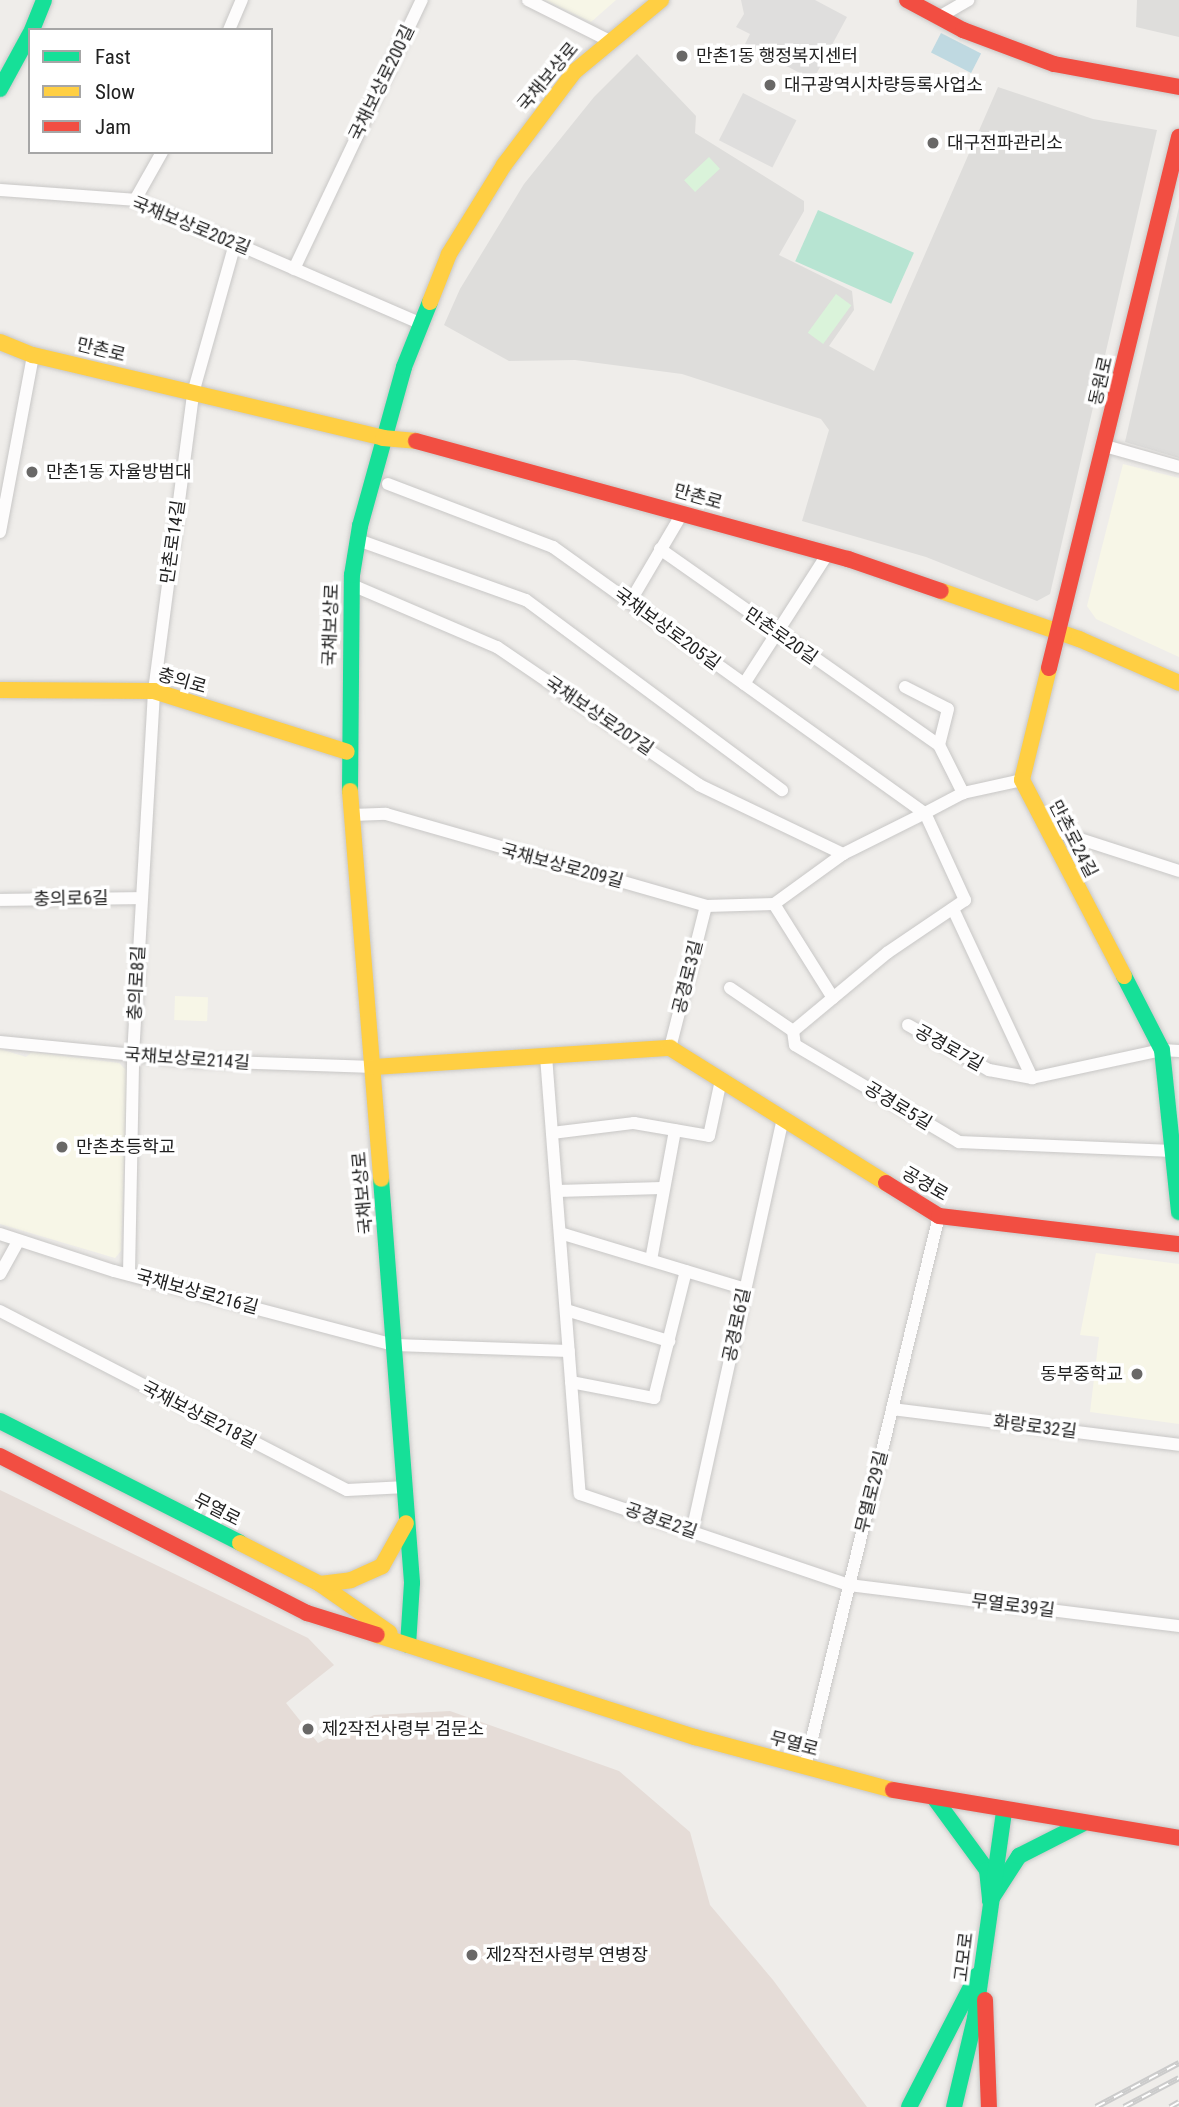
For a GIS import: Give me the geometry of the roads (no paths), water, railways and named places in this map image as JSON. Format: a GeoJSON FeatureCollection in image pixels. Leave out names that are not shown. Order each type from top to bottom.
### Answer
{"type":"FeatureCollection","features":[{"type":"Feature","properties":{"kind":"main road"},"geometry":{"type":"LineString","coordinates":[[33,28],[44,0]]}},
{"type":"Feature","properties":{"kind":"main road","name":"국채보상로"},"geometry":{"type":"LineString","coordinates":[[408,1645],[406,1487],[347,752],[352,585],[358,540],[383,438],[419,323],[449,254],[504,165],[574,72],[608,40],[661,0]]}},
{"type":"Feature","properties":{"kind":"main road"},"geometry":{"type":"LineString","coordinates":[[907,0],[939,17],[1054,64],[1179,88]]}},
{"type":"Feature","properties":{"kind":"main road"},"geometry":{"type":"LineString","coordinates":[[0,89],[6,68],[28,36]]}},
{"type":"Feature","properties":{"kind":"main road","name":"동원로"},"geometry":{"type":"LineString","coordinates":[[1060,633],[1179,137]]}},
{"type":"Feature","properties":{"kind":"main road","name":"만촌로"},"geometry":{"type":"LineString","coordinates":[[0,342],[33,355],[383,438],[411,440],[828,553],[1060,633],[1179,683]]}},
{"type":"Feature","properties":{"kind":"main road"},"geometry":{"type":"LineString","coordinates":[[1022,780],[1060,633]]}},
{"type":"Feature","properties":{"kind":"main road","name":"충의로"},"geometry":{"type":"LineString","coordinates":[[0,690],[154,691],[347,752]]}},
{"type":"Feature","properties":{"kind":"main road","name":"만촌로24길"},"geometry":{"type":"LineString","coordinates":[[1022,780],[1045,828],[1171,1050],[1173,1151],[1179,1212]]}},
{"type":"Feature","properties":{"kind":"main road"},"geometry":{"type":"LineString","coordinates":[[374,1067],[670,1048]]}},
{"type":"Feature","properties":{"kind":"main road","name":"공경로"},"geometry":{"type":"LineString","coordinates":[[670,1048],[939,1216],[1179,1244]]}},
{"type":"Feature","properties":{"kind":"main road","name":"무열로"},"geometry":{"type":"LineString","coordinates":[[0,1421],[320,1584],[408,1645]]}},
{"type":"Feature","properties":{"kind":"main road","name":"무열로"},"geometry":{"type":"LineString","coordinates":[[0,1455],[307,1613],[805,1767],[935,1799],[1179,1838]]}},
{"type":"Feature","properties":{"kind":"main road"},"geometry":{"type":"LineString","coordinates":[[320,1584],[359,1577],[382,1566],[408,1520]]}},
{"type":"Feature","properties":{"kind":"main road"},"geometry":{"type":"LineString","coordinates":[[935,1799],[987,1870],[990,1901]]}},
{"type":"Feature","properties":{"kind":"main road","name":"고모로"},"geometry":{"type":"LineString","coordinates":[[954,2107],[982,1966],[1004,1811]]}},
{"type":"Feature","properties":{"kind":"main road"},"geometry":{"type":"LineString","coordinates":[[990,1901],[1006,1870],[1019,1856],[1082,1824]]}},
{"type":"Feature","properties":{"kind":"main road"},"geometry":{"type":"LineString","coordinates":[[909,2107],[982,1966]]}},
{"type":"Feature","properties":{"kind":"main road"},"geometry":{"type":"LineString","coordinates":[[982,1966],[989,2107]]}},
{"type":"Feature","properties":{"kind":"street"},"geometry":{"type":"LineString","coordinates":[[230,28],[242,0]]}},
{"type":"Feature","properties":{"kind":"street","name":"국채보상로200길"},"geometry":{"type":"LineString","coordinates":[[295,269],[341,166],[422,0]]}},
{"type":"Feature","properties":{"kind":"street"},"geometry":{"type":"LineString","coordinates":[[528,0],[608,40]]}},
{"type":"Feature","properties":{"kind":"street"},"geometry":{"type":"LineString","coordinates":[[939,17],[969,0]]}},
{"type":"Feature","properties":{"kind":"street"},"geometry":{"type":"LineString","coordinates":[[135,200],[161,154]]}},
{"type":"Feature","properties":{"kind":"street","name":"국채보상로202길"},"geometry":{"type":"LineString","coordinates":[[0,190],[135,200],[419,323]]}},
{"type":"Feature","properties":{"kind":"street"},"geometry":{"type":"LineString","coordinates":[[193,393],[235,244]]}},
{"type":"Feature","properties":{"kind":"street"},"geometry":{"type":"LineString","coordinates":[[0,532],[33,355]]}},
{"type":"Feature","properties":{"kind":"street","name":"만촌로14길"},"geometry":{"type":"LineString","coordinates":[[154,691],[193,393]]}},
{"type":"Feature","properties":{"kind":"street"},"geometry":{"type":"LineString","coordinates":[[1105,446],[1179,467]]}},
{"type":"Feature","properties":{"kind":"street"},"geometry":{"type":"LineString","coordinates":[[0,450],[14,455]]}},
{"type":"Feature","properties":{"kind":"street","name":"국채보상로205길"},"geometry":{"type":"LineString","coordinates":[[388,484],[553,547],[925,813]]}},
{"type":"Feature","properties":{"kind":"street"},"geometry":{"type":"LineString","coordinates":[[630,602],[683,512]]}},
{"type":"Feature","properties":{"kind":"street"},"geometry":{"type":"LineString","coordinates":[[358,540],[526,600],[782,790]]}},
{"type":"Feature","properties":{"kind":"street","name":"만촌로20길"},"geometry":{"type":"LineString","coordinates":[[660,549],[939,745],[963,793]]}},
{"type":"Feature","properties":{"kind":"street"},"geometry":{"type":"LineString","coordinates":[[744,684],[779,634],[828,553]]}},
{"type":"Feature","properties":{"kind":"street","name":"국채보상로207길"},"geometry":{"type":"LineString","coordinates":[[352,585],[497,647],[699,785],[843,854]]}},
{"type":"Feature","properties":{"kind":"street"},"geometry":{"type":"LineString","coordinates":[[905,687],[948,709],[939,745]]}},
{"type":"Feature","properties":{"kind":"street","name":"충의로8길"},"geometry":{"type":"LineString","coordinates":[[129,1275],[133,1056],[154,691]]}},
{"type":"Feature","properties":{"kind":"street"},"geometry":{"type":"LineString","coordinates":[[833,998],[774,904],[843,854],[963,793],[1022,780]]}},
{"type":"Feature","properties":{"kind":"street"},"geometry":{"type":"LineString","coordinates":[[793,1031],[887,953],[965,900],[925,813]]}},
{"type":"Feature","properties":{"kind":"street","name":"국채보상로209길"},"geometry":{"type":"LineString","coordinates":[[352,815],[386,814],[706,906],[774,904]]}},
{"type":"Feature","properties":{"kind":"street"},"geometry":{"type":"LineString","coordinates":[[1045,828],[1179,871]]}},
{"type":"Feature","properties":{"kind":"street","name":"충의로6길"},"geometry":{"type":"LineString","coordinates":[[0,900],[142,898]]}},
{"type":"Feature","properties":{"kind":"street","name":"공경로3길"},"geometry":{"type":"LineString","coordinates":[[670,1048],[706,906]]}},
{"type":"Feature","properties":{"kind":"street"},"geometry":{"type":"LineString","coordinates":[[953,909],[1032,1078],[1171,1050]]}},
{"type":"Feature","properties":{"kind":"street","name":"공경로5길"},"geometry":{"type":"LineString","coordinates":[[730,988],[793,1031],[795,1045],[960,1142],[1173,1151]]}},
{"type":"Feature","properties":{"kind":"street","name":"공경로7길"},"geometry":{"type":"LineString","coordinates":[[908,1026],[989,1070],[1032,1078]]}},
{"type":"Feature","properties":{"kind":"street","name":"국채보상로214길"},"geometry":{"type":"LineString","coordinates":[[0,1042],[133,1056],[374,1067]]}},
{"type":"Feature","properties":{"kind":"street","name":"공경로2길"},"geometry":{"type":"LineString","coordinates":[[546,1056],[580,1494],[849,1585]]}},
{"type":"Feature","properties":{"kind":"street"},"geometry":{"type":"LineString","coordinates":[[552,1133],[634,1123],[709,1136],[721,1080]]}},
{"type":"Feature","properties":{"kind":"street","name":"공경로6길"},"geometry":{"type":"LineString","coordinates":[[692,1532],[783,1119]]}},
{"type":"Feature","properties":{"kind":"street"},"geometry":{"type":"LineString","coordinates":[[651,1260],[662,1188],[675,1130]]}},
{"type":"Feature","properties":{"kind":"street"},"geometry":{"type":"LineString","coordinates":[[557,1191],[662,1188]]}},
{"type":"Feature","properties":{"kind":"street","name":"무열로29길"},"geometry":{"type":"LineString","coordinates":[[805,1767],[939,1216]]}},
{"type":"Feature","properties":{"kind":"street"},"geometry":{"type":"LineString","coordinates":[[560,1233],[745,1289]]}},
{"type":"Feature","properties":{"kind":"street","name":"국채보상로216길"},"geometry":{"type":"LineString","coordinates":[[0,1234],[129,1275],[395,1345]]}},
{"type":"Feature","properties":{"kind":"street"},"geometry":{"type":"LineString","coordinates":[[0,1274],[18,1241]]}},
{"type":"Feature","properties":{"kind":"street"},"geometry":{"type":"LineString","coordinates":[[571,1382],[654,1398],[686,1271]]}},
{"type":"Feature","properties":{"kind":"street"},"geometry":{"type":"LineString","coordinates":[[566,1310],[668,1341]]}},
{"type":"Feature","properties":{"kind":"street","name":"국채보상로218길"},"geometry":{"type":"LineString","coordinates":[[0,1311],[347,1490],[406,1487]]}},
{"type":"Feature","properties":{"kind":"street"},"geometry":{"type":"LineString","coordinates":[[395,1345],[569,1351]]}},
{"type":"Feature","properties":{"kind":"street","name":"화랑로32길"},"geometry":{"type":"LineString","coordinates":[[892,1409],[1179,1445]]}},
{"type":"Feature","properties":{"kind":"street","name":"무열로39길"},"geometry":{"type":"LineString","coordinates":[[849,1585],[1178,1622]]}},
{"type":"Feature","properties":{"kind":"water"},"geometry":{"type":"Polygon","coordinates":[[[941,33],[981,53],[971,73],[931,53],[941,33]]]}},
{"type":"Feature","properties":{"kind":"railway"},"geometry":{"type":"LineString","coordinates":[[1096,2107],[1179,2063]]}},
{"type":"Feature","properties":{"kind":"railway"},"geometry":{"type":"LineString","coordinates":[[1124,2107],[1179,2078]]}},
{"type":"Feature","properties":{"kind":"railway"},"geometry":{"type":"LineString","coordinates":[[1170,2107],[1179,2102]]}},
{"type":"Feature","properties":{"kind":"place","name":"만촌1동 행정복지센터"},"geometry":{"type":"Point","coordinates":[682,56]}},
{"type":"Feature","properties":{"kind":"place","name":"대구광역시차량등록사업소"},"geometry":{"type":"Point","coordinates":[770,85]}},
{"type":"Feature","properties":{"kind":"place","name":"대구전파관리소"},"geometry":{"type":"Point","coordinates":[933,143]}},
{"type":"Feature","properties":{"kind":"place","name":"만촌1동 자율방범대"},"geometry":{"type":"Point","coordinates":[32,472]}},
{"type":"Feature","properties":{"kind":"place","name":"만촌초등학교"},"geometry":{"type":"Point","coordinates":[62,1147]}},
{"type":"Feature","properties":{"kind":"place","name":"동부중학교"},"geometry":{"type":"Point","coordinates":[1137,1374]}},
{"type":"Feature","properties":{"kind":"place","name":"제2작전사령부 검문소"},"geometry":{"type":"Point","coordinates":[308,1729]}},
{"type":"Feature","properties":{"kind":"place","name":"제2작전사령부 연병장"},"geometry":{"type":"Point","coordinates":[472,1955]}}]}
